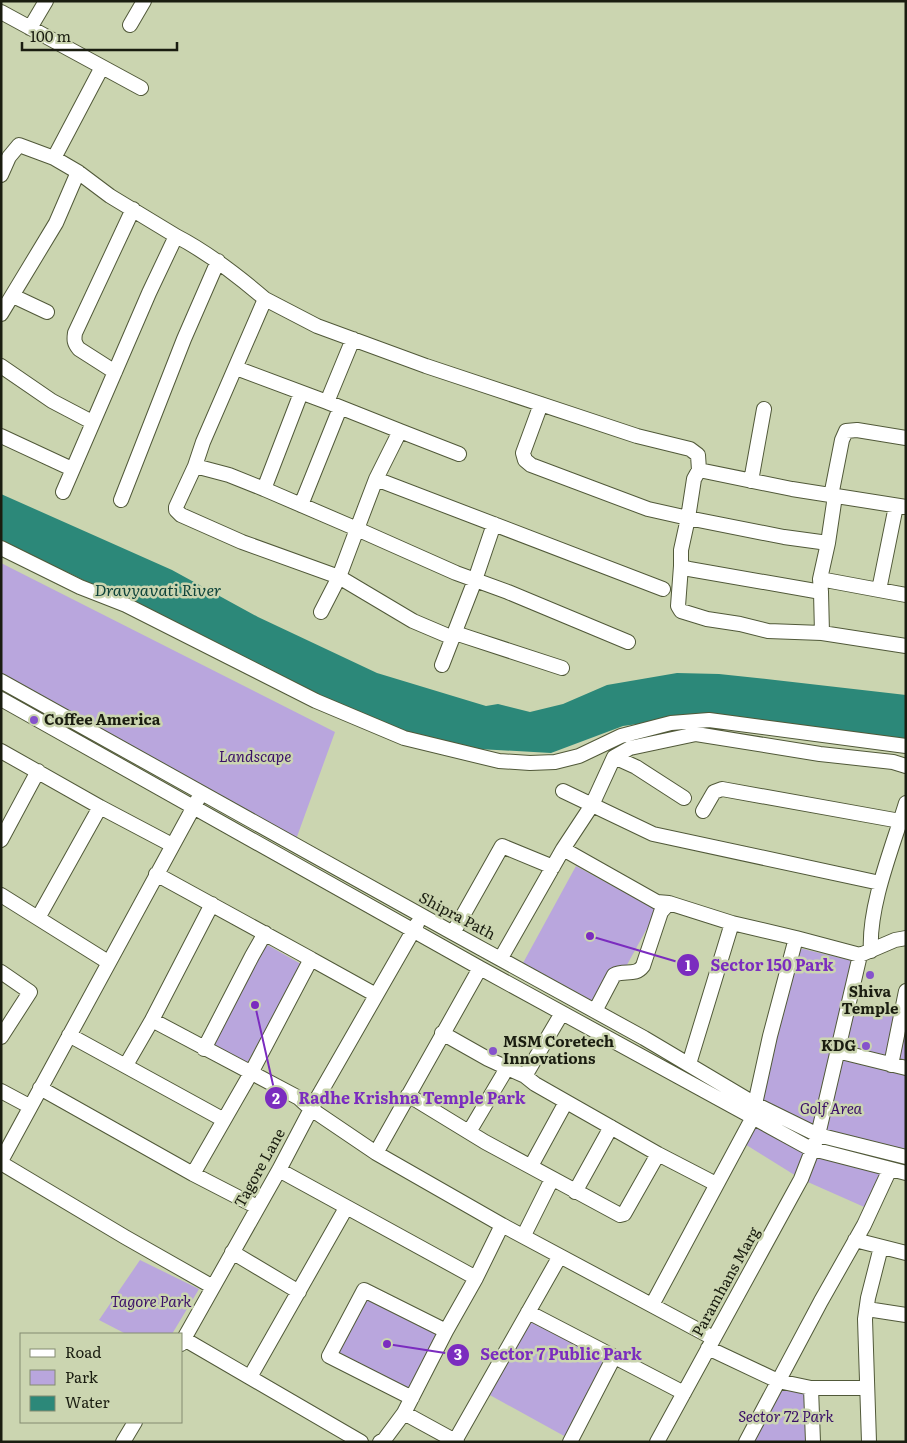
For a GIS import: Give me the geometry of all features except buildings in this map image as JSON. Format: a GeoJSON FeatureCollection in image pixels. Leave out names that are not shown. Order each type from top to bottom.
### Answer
{"type":"FeatureCollection","features":[{"type":"Feature","properties":{"kind":"street"},"geometry":{"type":"LineString","coordinates":[[30,28],[46,1]]}},
{"type":"Feature","properties":{"kind":"street"},"geometry":{"type":"LineString","coordinates":[[130,25],[144,1]]}},
{"type":"Feature","properties":{"kind":"street"},"geometry":{"type":"LineString","coordinates":[[1,12],[141,88]]}},
{"type":"Feature","properties":{"kind":"street"},"geometry":{"type":"LineString","coordinates":[[54,158],[102,67]]}},
{"type":"Feature","properties":{"kind":"street"},"geometry":{"type":"LineString","coordinates":[[1,175],[9,156],[19,145],[54,158],[78,172],[110,196],[218,261],[234,272],[265,299],[317,326],[426,366],[637,436],[690,449],[698,454],[699,470],[694,479],[681,550],[678,606],[681,611],[707,619],[768,631],[822,632],[906,646]]}},
{"type":"Feature","properties":{"kind":"street"},"geometry":{"type":"LineString","coordinates":[[1,314],[56,223],[78,172]]}},
{"type":"Feature","properties":{"kind":"street"},"geometry":{"type":"LineString","coordinates":[[115,372],[79,349],[74,339],[75,333],[133,209]]}},
{"type":"Feature","properties":{"kind":"street"},"geometry":{"type":"LineString","coordinates":[[63,492],[92,422],[176,236]]}},
{"type":"Feature","properties":{"kind":"street"},"geometry":{"type":"LineString","coordinates":[[121,500],[184,339],[218,261]]}},
{"type":"Feature","properties":{"kind":"street"},"geometry":{"type":"LineString","coordinates":[[13,296],[47,312]]}},
{"type":"Feature","properties":{"kind":"street"},"geometry":{"type":"LineString","coordinates":[[265,299],[176,507],[178,513],[242,542],[339,577],[413,621],[454,636],[562,668]]}},
{"type":"Feature","properties":{"kind":"street"},"geometry":{"type":"LineString","coordinates":[[301,505],[334,405],[353,339]]}},
{"type":"Feature","properties":{"kind":"street"},"geometry":{"type":"LineString","coordinates":[[1,366],[52,401],[92,422]]}},
{"type":"Feature","properties":{"kind":"street"},"geometry":{"type":"LineString","coordinates":[[236,368],[459,454]]}},
{"type":"Feature","properties":{"kind":"street"},"geometry":{"type":"LineString","coordinates":[[264,488],[301,393]]}},
{"type":"Feature","properties":{"kind":"street"},"geometry":{"type":"LineString","coordinates":[[541,404],[524,453],[525,460],[531,465],[648,509],[784,537],[828,543]]}},
{"type":"Feature","properties":{"kind":"street"},"geometry":{"type":"LineString","coordinates":[[751,481],[764,409]]}},
{"type":"Feature","properties":{"kind":"street"},"geometry":{"type":"LineString","coordinates":[[822,632],[821,585],[842,440],[846,431],[857,430],[906,438]]}},
{"type":"Feature","properties":{"kind":"street"},"geometry":{"type":"LineString","coordinates":[[321,612],[339,577],[376,479],[400,431]]}},
{"type":"Feature","properties":{"kind":"street"},"geometry":{"type":"LineString","coordinates":[[1,436],[72,469]]}},
{"type":"Feature","properties":{"kind":"street"},"geometry":{"type":"LineString","coordinates":[[195,466],[229,475],[264,488],[475,580],[628,642]]}},
{"type":"Feature","properties":{"kind":"street"},"geometry":{"type":"LineString","coordinates":[[699,470],[901,507],[879,590]]}},
{"type":"Feature","properties":{"kind":"street"},"geometry":{"type":"LineString","coordinates":[[376,479],[663,589]]}},
{"type":"Feature","properties":{"kind":"street"},"geometry":{"type":"LineString","coordinates":[[442,664],[475,580],[494,524]]}},
{"type":"Feature","properties":{"kind":"street"},"geometry":{"type":"LineString","coordinates":[[1,548],[80,586],[126,605],[316,701],[404,738],[467,754],[530,763],[555,762],[579,756],[621,736],[671,724],[709,720],[906,746]]}},
{"type":"Feature","properties":{"kind":"street"},"geometry":{"type":"LineString","coordinates":[[681,566],[689,569],[879,590],[906,595]]}},
{"type":"Feature","properties":{"kind":"street","name":"Shipra Path"},"geometry":{"type":"LineString","coordinates":[[1,681],[689,1064],[813,1150],[906,1173]]}},
{"type":"Feature","properties":{"kind":"street","name":"Shipra Path"},"geometry":{"type":"LineString","coordinates":[[1,699],[562,1013],[754,1110],[818,1135],[906,1157]]}},
{"type":"Feature","properties":{"kind":"street"},"geometry":{"type":"LineString","coordinates":[[501,958],[553,867],[592,805],[614,758],[630,748],[696,734],[820,754],[892,762],[906,766]]}},
{"type":"Feature","properties":{"kind":"street"},"geometry":{"type":"LineString","coordinates":[[1,751],[172,845]]}},
{"type":"Feature","properties":{"kind":"street"},"geometry":{"type":"LineString","coordinates":[[614,758],[636,767],[684,798]]}},
{"type":"Feature","properties":{"kind":"street"},"geometry":{"type":"LineString","coordinates":[[1,840],[38,771]]}},
{"type":"Feature","properties":{"kind":"street"},"geometry":{"type":"LineString","coordinates":[[703,811],[714,792],[722,789],[900,821]]}},
{"type":"Feature","properties":{"kind":"street"},"geometry":{"type":"LineString","coordinates":[[563,791],[653,834],[880,882]]}},
{"type":"Feature","properties":{"kind":"street"},"geometry":{"type":"LineString","coordinates":[[201,794],[29,1106],[1,1162],[213,1287]]}},
{"type":"Feature","properties":{"kind":"street","name":"Paramhans Marg"},"geometry":{"type":"LineString","coordinates":[[657,1442],[801,1179],[813,1150],[836,1052],[872,930],[880,882],[901,835],[900,821],[906,803]]}},
{"type":"Feature","properties":{"kind":"street"},"geometry":{"type":"LineString","coordinates":[[38,918],[100,807]]}},
{"type":"Feature","properties":{"kind":"street"},"geometry":{"type":"LineString","coordinates":[[453,933],[502,846],[553,867]]}},
{"type":"Feature","properties":{"kind":"street"},"geometry":{"type":"LineString","coordinates":[[564,849],[657,902],[669,903],[732,923],[866,953],[895,940],[906,938]]}},
{"type":"Feature","properties":{"kind":"street"},"geometry":{"type":"LineString","coordinates":[[156,874],[376,995]]}},
{"type":"Feature","properties":{"kind":"street"},"geometry":{"type":"LineString","coordinates":[[1,895],[108,962]]}},
{"type":"Feature","properties":{"kind":"street"},"geometry":{"type":"LineString","coordinates":[[595,1011],[614,975],[617,973],[635,973],[643,966],[661,912],[669,903]]}},
{"type":"Feature","properties":{"kind":"street"},"geometry":{"type":"LineString","coordinates":[[126,1065],[152,1020],[212,904]]}},
{"type":"Feature","properties":{"kind":"street","name":"Tagore Lane"},"geometry":{"type":"LineString","coordinates":[[183,1341],[311,1109],[422,916]]}},
{"type":"Feature","properties":{"kind":"street"},"geometry":{"type":"LineString","coordinates":[[689,1064],[732,923]]}},
{"type":"Feature","properties":{"kind":"street"},"geometry":{"type":"LineString","coordinates":[[204,1049],[265,933]]}},
{"type":"Feature","properties":{"kind":"street"},"geometry":{"type":"LineString","coordinates":[[652,1305],[754,1110],[770,1036],[796,938]]}},
{"type":"Feature","properties":{"kind":"street"},"geometry":{"type":"LineString","coordinates":[[193,1174],[251,1073],[311,959]]}},
{"type":"Feature","properties":{"kind":"street"},"geometry":{"type":"LineString","coordinates":[[376,1153],[480,968]]}},
{"type":"Feature","properties":{"kind":"street"},"geometry":{"type":"LineString","coordinates":[[1,972],[30,992],[1,1037]]}},
{"type":"Feature","properties":{"kind":"street"},"geometry":{"type":"LineString","coordinates":[[891,1065],[906,991]]}},
{"type":"Feature","properties":{"kind":"street"},"geometry":{"type":"LineString","coordinates":[[525,1076],[562,1013]]}},
{"type":"Feature","properties":{"kind":"street"},"geometry":{"type":"LineString","coordinates":[[152,1020],[299,1098],[311,1109],[376,1153],[502,1225],[524,1235],[652,1305],[711,1343],[778,1381],[811,1388],[866,1388]]}},
{"type":"Feature","properties":{"kind":"street"},"geometry":{"type":"LineString","coordinates":[[442,1033],[525,1076],[534,1084],[658,1154],[716,1184]]}},
{"type":"Feature","properties":{"kind":"street"},"geometry":{"type":"LineString","coordinates":[[69,1035],[224,1120]]}},
{"type":"Feature","properties":{"kind":"street"},"geometry":{"type":"LineString","coordinates":[[836,1052],[906,1068]]}},
{"type":"Feature","properties":{"kind":"street"},"geometry":{"type":"LineString","coordinates":[[469,1132],[507,1068]]}},
{"type":"Feature","properties":{"kind":"street"},"geometry":{"type":"LineString","coordinates":[[40,1088],[193,1174],[258,1207]]}},
{"type":"Feature","properties":{"kind":"street"},"geometry":{"type":"LineString","coordinates":[[1,1091],[29,1106]]}},
{"type":"Feature","properties":{"kind":"street"},"geometry":{"type":"LineString","coordinates":[[408,1095],[552,1179],[620,1215],[624,1214],[658,1154]]}},
{"type":"Feature","properties":{"kind":"street"},"geometry":{"type":"LineString","coordinates":[[531,1166],[566,1102]]}},
{"type":"Feature","properties":{"kind":"street"},"geometry":{"type":"LineString","coordinates":[[575,1192],[611,1127]]}},
{"type":"Feature","properties":{"kind":"street"},"geometry":{"type":"LineString","coordinates":[[746,1442],[855,1240],[890,1169]]}},
{"type":"Feature","properties":{"kind":"street"},"geometry":{"type":"LineString","coordinates":[[279,1170],[476,1278]]}},
{"type":"Feature","properties":{"kind":"street"},"geometry":{"type":"LineString","coordinates":[[524,1235],[552,1179]]}},
{"type":"Feature","properties":{"kind":"street"},"geometry":{"type":"LineString","coordinates":[[250,1377],[346,1208]]}},
{"type":"Feature","properties":{"kind":"street"},"geometry":{"type":"LineString","coordinates":[[380,1442],[384,1440],[404,1413],[502,1225]]}},
{"type":"Feature","properties":{"kind":"street"},"geometry":{"type":"LineString","coordinates":[[855,1240],[906,1253]]}},
{"type":"Feature","properties":{"kind":"street"},"geometry":{"type":"LineString","coordinates":[[870,1442],[866,1388],[865,1319],[881,1247]]}},
{"type":"Feature","properties":{"kind":"street"},"geometry":{"type":"LineString","coordinates":[[232,1252],[299,1292]]}},
{"type":"Feature","properties":{"kind":"street"},"geometry":{"type":"LineString","coordinates":[[404,1413],[456,1441],[560,1256]]}},
{"type":"Feature","properties":{"kind":"street"},"geometry":{"type":"LineString","coordinates":[[412,1398],[329,1356],[364,1290],[446,1331]]}},
{"type":"Feature","properties":{"kind":"street"},"geometry":{"type":"LineString","coordinates":[[866,1310],[906,1315]]}},
{"type":"Feature","properties":{"kind":"street"},"geometry":{"type":"LineString","coordinates":[[528,1312],[684,1394]]}},
{"type":"Feature","properties":{"kind":"street"},"geometry":{"type":"LineString","coordinates":[[183,1341],[250,1377],[361,1442]]}},
{"type":"Feature","properties":{"kind":"street"},"geometry":{"type":"LineString","coordinates":[[570,1442],[614,1357]]}},
{"type":"Feature","properties":{"kind":"street"},"geometry":{"type":"LineString","coordinates":[[811,1388],[813,1442]]}},
{"type":"Feature","properties":{"kind":"street"},"geometry":{"type":"LineString","coordinates":[[122,1442],[134,1423]]}},
{"type":"Feature","properties":{"kind":"green space","name":"Landscape"},"geometry":{"type":"Polygon","coordinates":[[[1,563],[335,732],[294,845],[1,682],[1,563]]]}},
{"type":"Feature","properties":{"kind":"green space"},"geometry":{"type":"Polygon","coordinates":[[[576,866],[657,910],[604,1007],[523,963],[576,866]]]}},
{"type":"Feature","properties":{"kind":"green space"},"geometry":{"type":"Polygon","coordinates":[[[264,943],[301,964],[246,1065],[211,1046],[264,943]]]}},
{"type":"Feature","properties":{"kind":"green space","name":"Golf Area"},"geometry":{"type":"Polygon","coordinates":[[[799,948],[853,961],[848,1005],[906,1017],[906,1145],[902,1156],[871,1210],[801,1179],[740,1141],[799,948]]]}},
{"type":"Feature","properties":{"kind":"green space","name":"Tagore Park"},"geometry":{"type":"Polygon","coordinates":[[[140,1260],[199,1289],[173,1333],[124,1333],[99,1320],[140,1260]]]}},
{"type":"Feature","properties":{"kind":"green space"},"geometry":{"type":"Polygon","coordinates":[[[364,1294],[441,1332],[409,1394],[333,1355],[364,1294]]]}},
{"type":"Feature","properties":{"kind":"green space"},"geometry":{"type":"Polygon","coordinates":[[[528,1320],[605,1360],[566,1437],[488,1394],[528,1320]]]}},
{"type":"Feature","properties":{"kind":"green space","name":"Sector 72 Park"},"geometry":{"type":"Polygon","coordinates":[[[778,1381],[809,1395],[811,1442],[746,1442],[778,1381]]]}},
{"type":"Feature","properties":{"kind":"water","name":"Dravyavati River"},"geometry":{"type":"Polygon","coordinates":[[[1,494],[172,570],[258,617],[377,673],[486,706],[498,704],[530,712],[563,704],[607,685],[677,673],[719,674],[906,695],[906,741],[696,716],[623,726],[551,753],[461,748],[366,720],[71,574],[1,543],[1,494]]]}},
{"type":"Feature","properties":{"kind":"place","name":"Coffee America"},"geometry":{"type":"Point","coordinates":[34,720]}},
{"type":"Feature","properties":{"kind":"place","name":"Sector 150 Park"},"geometry":{"type":"Point","coordinates":[590,936]}},
{"type":"Feature","properties":{"kind":"place","name":"Shiva Temple"},"geometry":{"type":"Point","coordinates":[870,975]}},
{"type":"Feature","properties":{"kind":"place","name":"Radhe Krishna Temple Park"},"geometry":{"type":"Point","coordinates":[255,1005]}},
{"type":"Feature","properties":{"kind":"place","name":"KDG"},"geometry":{"type":"Point","coordinates":[866,1046]}},
{"type":"Feature","properties":{"kind":"place","name":"MSM Coretech Innovations"},"geometry":{"type":"Point","coordinates":[493,1051]}},
{"type":"Feature","properties":{"kind":"place","name":"Sector 7 Public Park"},"geometry":{"type":"Point","coordinates":[387,1344]}}]}
